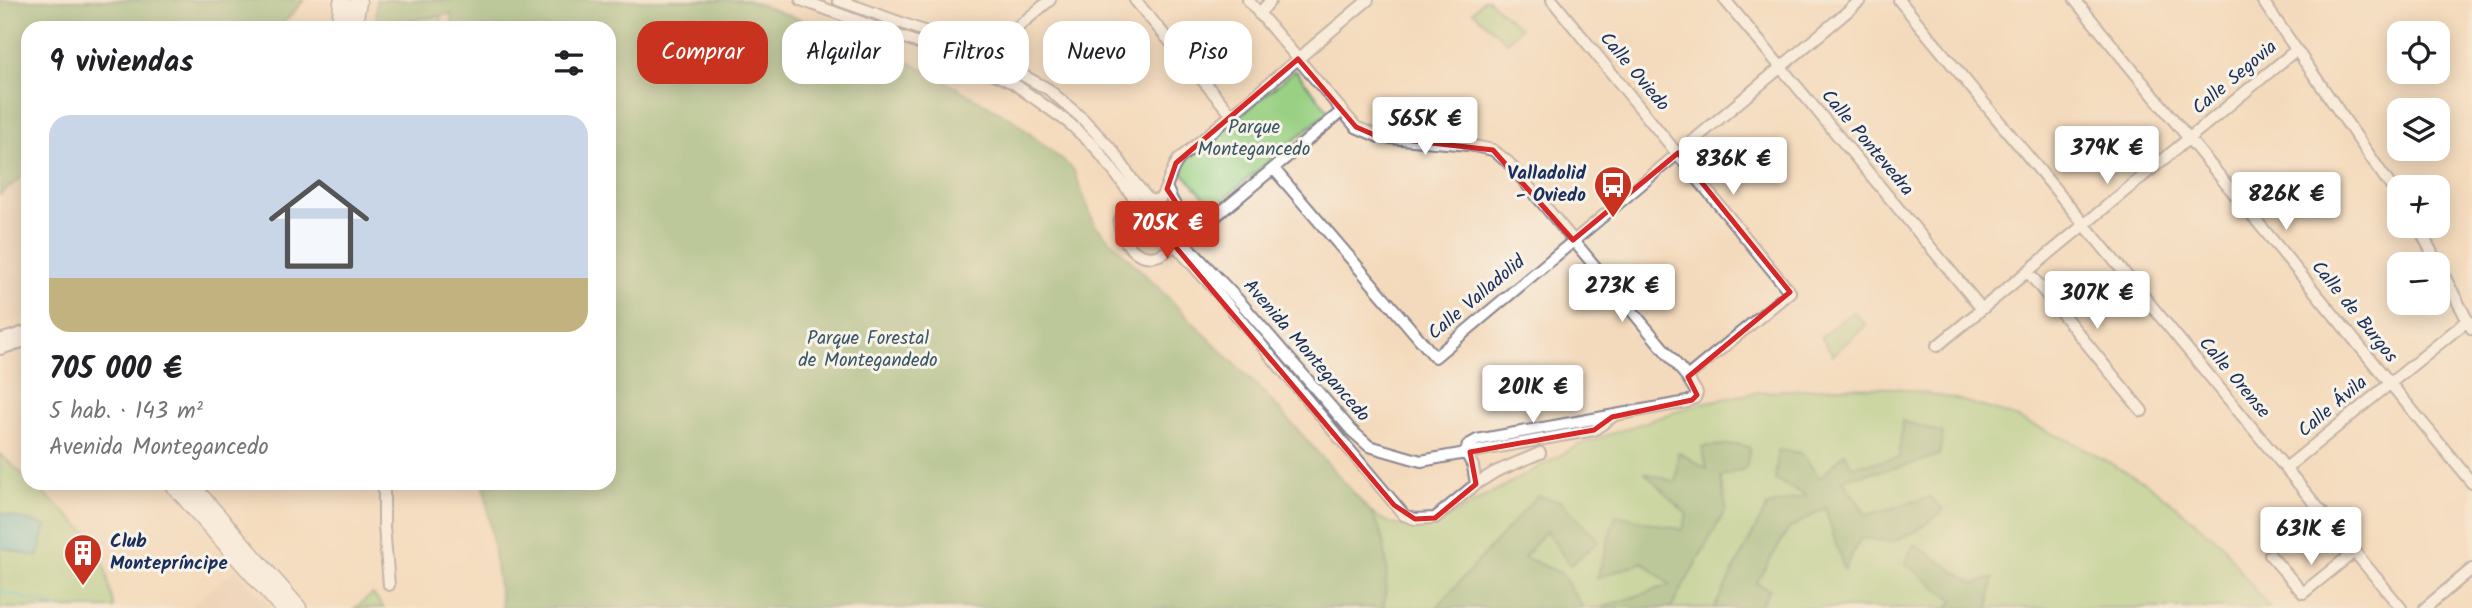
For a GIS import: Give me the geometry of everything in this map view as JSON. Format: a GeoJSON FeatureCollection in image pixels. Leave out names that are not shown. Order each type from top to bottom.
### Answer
{"type":"FeatureCollection","features":[{"type":"Feature","properties":{"kind":"street","name":"Avenida Montegancedo"},"geometry":{"type":"LineString","coordinates":[[801,0],[962,58],[1013,83],[1069,123],[1095,147],[1137,202],[1241,303],[1352,431],[1369,446],[1421,461],[1466,453],[1468,445],[1477,440],[1687,402],[1697,396],[1687,377]]}},
{"type":"Feature","properties":{"kind":"street","name":"Avenida Montegancedo"},"geometry":{"type":"LineString","coordinates":[[838,0],[918,29]]}},
{"type":"Feature","properties":{"kind":"street"},"geometry":{"type":"LineString","coordinates":[[1025,21],[1050,0]]}},
{"type":"Feature","properties":{"kind":"street"},"geometry":{"type":"LineString","coordinates":[[1135,0],[1231,114]]}},
{"type":"Feature","properties":{"kind":"street"},"geometry":{"type":"LineString","coordinates":[[1248,0],[1356,127],[1379,137],[1469,145],[1493,150],[1509,163],[1687,377]]}},
{"type":"Feature","properties":{"kind":"street"},"geometry":{"type":"LineString","coordinates":[[1259,13],[1271,0]]}},
{"type":"Feature","properties":{"kind":"street"},"geometry":{"type":"LineString","coordinates":[[1341,112],[1221,214],[1194,219],[1182,225],[1177,241],[1162,255],[1139,255],[1123,238],[1119,223],[1124,211],[1137,202],[1160,199],[1167,189],[1168,177],[1179,159],[1368,0]]}},
{"type":"Feature","properties":{"kind":"street","name":"Calle Oviedo"},"geometry":{"type":"LineString","coordinates":[[1552,0],[1790,292],[1687,377]]}},
{"type":"Feature","properties":{"kind":"street","name":"Calle Pontevedra"},"geometry":{"type":"LineString","coordinates":[[1725,0],[1982,309]]}},
{"type":"Feature","properties":{"kind":"street","name":"Calle Valladolid"},"geometry":{"type":"LineString","coordinates":[[1274,169],[1435,356],[1861,0]]}},
{"type":"Feature","properties":{"kind":"street","name":"Calle Orense"},"geometry":{"type":"LineString","coordinates":[[1899,0],[2401,608]]}},
{"type":"Feature","properties":{"kind":"street","name":"Calle de Burgos"},"geometry":{"type":"LineString","coordinates":[[2076,0],[2472,483]]}},
{"type":"Feature","properties":{"kind":"street"},"geometry":{"type":"LineString","coordinates":[[2262,0],[2387,181]]}},
{"type":"Feature","properties":{"kind":"street"},"geometry":{"type":"LineString","coordinates":[[343,21],[350,1]]}},
{"type":"Feature","properties":{"kind":"street"},"geometry":{"type":"LineString","coordinates":[[350,1],[352,21]]}},
{"type":"Feature","properties":{"kind":"street","name":"Calle Segovia"},"geometry":{"type":"LineString","coordinates":[[1937,345],[2296,50]]}},
{"type":"Feature","properties":{"kind":"street","name":"Avenida Montegancedo"},"geometry":{"type":"LineString","coordinates":[[1029,79],[1048,89],[1083,118],[1113,151],[1177,241],[1223,299],[1404,515],[1415,519],[1435,518],[1476,484],[1510,465],[1540,453]]}},
{"type":"Feature","properties":{"kind":"street"},"geometry":{"type":"LineString","coordinates":[[1167,189],[1178,211],[1194,219]]}},
{"type":"Feature","properties":{"kind":"street"},"geometry":{"type":"LineString","coordinates":[[2424,238],[2470,325]]}},
{"type":"Feature","properties":{"kind":"street"},"geometry":{"type":"LineString","coordinates":[[2028,272],[2142,411]]}},
{"type":"Feature","properties":{"kind":"street","name":"Calle Ávila"},"geometry":{"type":"LineString","coordinates":[[2286,468],[2389,383],[2470,325]]}},
{"type":"Feature","properties":{"kind":"street"},"geometry":{"type":"LineString","coordinates":[[0,340],[21,333]]}},
{"type":"Feature","properties":{"kind":"street"},"geometry":{"type":"LineString","coordinates":[[0,349],[21,342]]}},
{"type":"Feature","properties":{"kind":"street"},"geometry":{"type":"LineString","coordinates":[[1361,465],[1373,454],[1381,451]]}},
{"type":"Feature","properties":{"kind":"street"},"geometry":{"type":"LineString","coordinates":[[1466,453],[1474,466],[1476,484]]}},
{"type":"Feature","properties":{"kind":"street"},"geometry":{"type":"LineString","coordinates":[[178,490],[283,608]]}},
{"type":"Feature","properties":{"kind":"street"},"geometry":{"type":"LineString","coordinates":[[195,490],[298,608]]}},
{"type":"Feature","properties":{"kind":"street"},"geometry":{"type":"LineString","coordinates":[[384,490],[389,585]]}},
{"type":"Feature","properties":{"kind":"street"},"geometry":{"type":"LineString","coordinates":[[2270,555],[2303,593],[2354,552]]}},
{"type":"Feature","properties":{"kind":"street"},"geometry":{"type":"LineString","coordinates":[[2425,608],[2472,569]]}},
{"type":"Feature","properties":{"kind":"highlighted area"},"geometry":{"type":"Polygon","coordinates":[[[1298,59],[1356,127],[1379,137],[1493,150],[1573,240],[1678,153],[1790,292],[1688,377],[1697,395],[1692,400],[1612,417],[1594,430],[1470,452],[1476,484],[1435,518],[1415,519],[1394,505],[1174,245],[1185,216],[1167,189],[1176,163],[1298,59]]]}},
{"type":"Feature","properties":{"kind":"shaded area"},"geometry":{"type":"Polygon","coordinates":[[[21,181],[21,319],[0,325],[0,192],[21,181]]]}},
{"type":"Feature","properties":{"kind":"shaded area"},"geometry":{"type":"Polygon","coordinates":[[[236,569],[270,608],[188,608],[236,569]]]}},
{"type":"Feature","properties":{"kind":"green space"},"geometry":{"type":"Polygon","coordinates":[[[0,0],[304,0],[285,21],[21,21],[21,178],[0,195],[0,0]]]}},
{"type":"Feature","properties":{"kind":"green space","name":"Parque Forestal de Montegandedo"},"geometry":{"type":"Polygon","coordinates":[[[376,0],[748,0],[805,21],[782,21],[782,84],[904,84],[904,60],[918,67],[918,84],[949,84],[1012,119],[1073,169],[1095,225],[1271,400],[1371,512],[1381,534],[1386,559],[1383,608],[502,608],[485,490],[616,490],[616,21],[452,21],[451,14],[403,21],[376,21],[376,0]]]}},
{"type":"Feature","properties":{"kind":"green space"},"geometry":{"type":"Polygon","coordinates":[[[1483,0],[1488,0],[1520,28],[1507,42],[1473,12],[1483,0]]]}},
{"type":"Feature","properties":{"kind":"green space"},"geometry":{"type":"Polygon","coordinates":[[[441,16],[441,21],[413,21],[441,16]]]}},
{"type":"Feature","properties":{"kind":"green space","name":"Parque Montegancedo"},"geometry":{"type":"Polygon","coordinates":[[[1295,70],[1329,111],[1214,207],[1178,168],[1295,70]]]}},
{"type":"Feature","properties":{"kind":"green space"},"geometry":{"type":"Polygon","coordinates":[[[1853,311],[1866,325],[1833,355],[1821,337],[1853,311]]]}},
{"type":"Feature","properties":{"kind":"green space"},"geometry":{"type":"Polygon","coordinates":[[[1836,387],[1898,388],[1956,399],[2007,414],[2070,441],[2151,486],[2222,544],[2269,608],[1384,608],[1384,547],[1371,512],[1395,525],[1419,526],[1437,523],[1579,445],[1701,403],[1759,392],[1836,387]]]}},
{"type":"Feature","properties":{"kind":"green space"},"geometry":{"type":"Polygon","coordinates":[[[1902,421],[1943,433],[1939,455],[1913,464],[1842,479],[1867,515],[1930,497],[1944,510],[1917,531],[1891,542],[1861,538],[1844,570],[1825,508],[1789,529],[1756,583],[1770,590],[1758,608],[1714,608],[1767,506],[1807,496],[1775,480],[1778,450],[1801,453],[1820,478],[1845,453],[1852,466],[1899,458],[1902,421]]]}},
{"type":"Feature","properties":{"kind":"green space"},"geometry":{"type":"Polygon","coordinates":[[[1738,444],[1750,448],[1746,468],[1721,477],[1726,509],[1671,608],[1600,608],[1670,585],[1643,562],[1597,578],[1616,515],[1682,530],[1687,515],[1644,472],[1676,482],[1678,452],[1707,469],[1702,447],[1738,444]]]}},
{"type":"Feature","properties":{"kind":"green space"},"geometry":{"type":"Polygon","coordinates":[[[0,454],[21,473],[21,490],[40,490],[100,544],[114,608],[0,608],[0,454]]]}},
{"type":"Feature","properties":{"kind":"green space"},"geometry":{"type":"Polygon","coordinates":[[[1537,496],[1560,501],[1599,541],[1570,565],[1546,531],[1524,557],[1561,573],[1583,608],[1436,608],[1537,496]]]}},
{"type":"Feature","properties":{"kind":"green space"},"geometry":{"type":"Polygon","coordinates":[[[1914,544],[1974,584],[1993,578],[1989,608],[1947,608],[1954,601],[1905,563],[1914,544]]]}},
{"type":"Feature","properties":{"kind":"green space"},"geometry":{"type":"Polygon","coordinates":[[[373,594],[384,608],[355,608],[373,594]]]}},
{"type":"Feature","properties":{"kind":"water"},"geometry":{"type":"Polygon","coordinates":[[[0,513],[46,526],[38,557],[0,547],[0,513]]]}},
{"type":"Feature","properties":{"kind":"waterway"},"geometry":{"type":"LineString","coordinates":[[0,591],[58,608]]}},
{"type":"Feature","properties":{"kind":"place","name":"Valladolid - Oviedo"},"geometry":{"type":"Point","coordinates":[1613,219]}},
{"type":"Feature","properties":{"kind":"place","name":"Club Montepríncipe"},"geometry":{"type":"Point","coordinates":[83,587]}}]}
